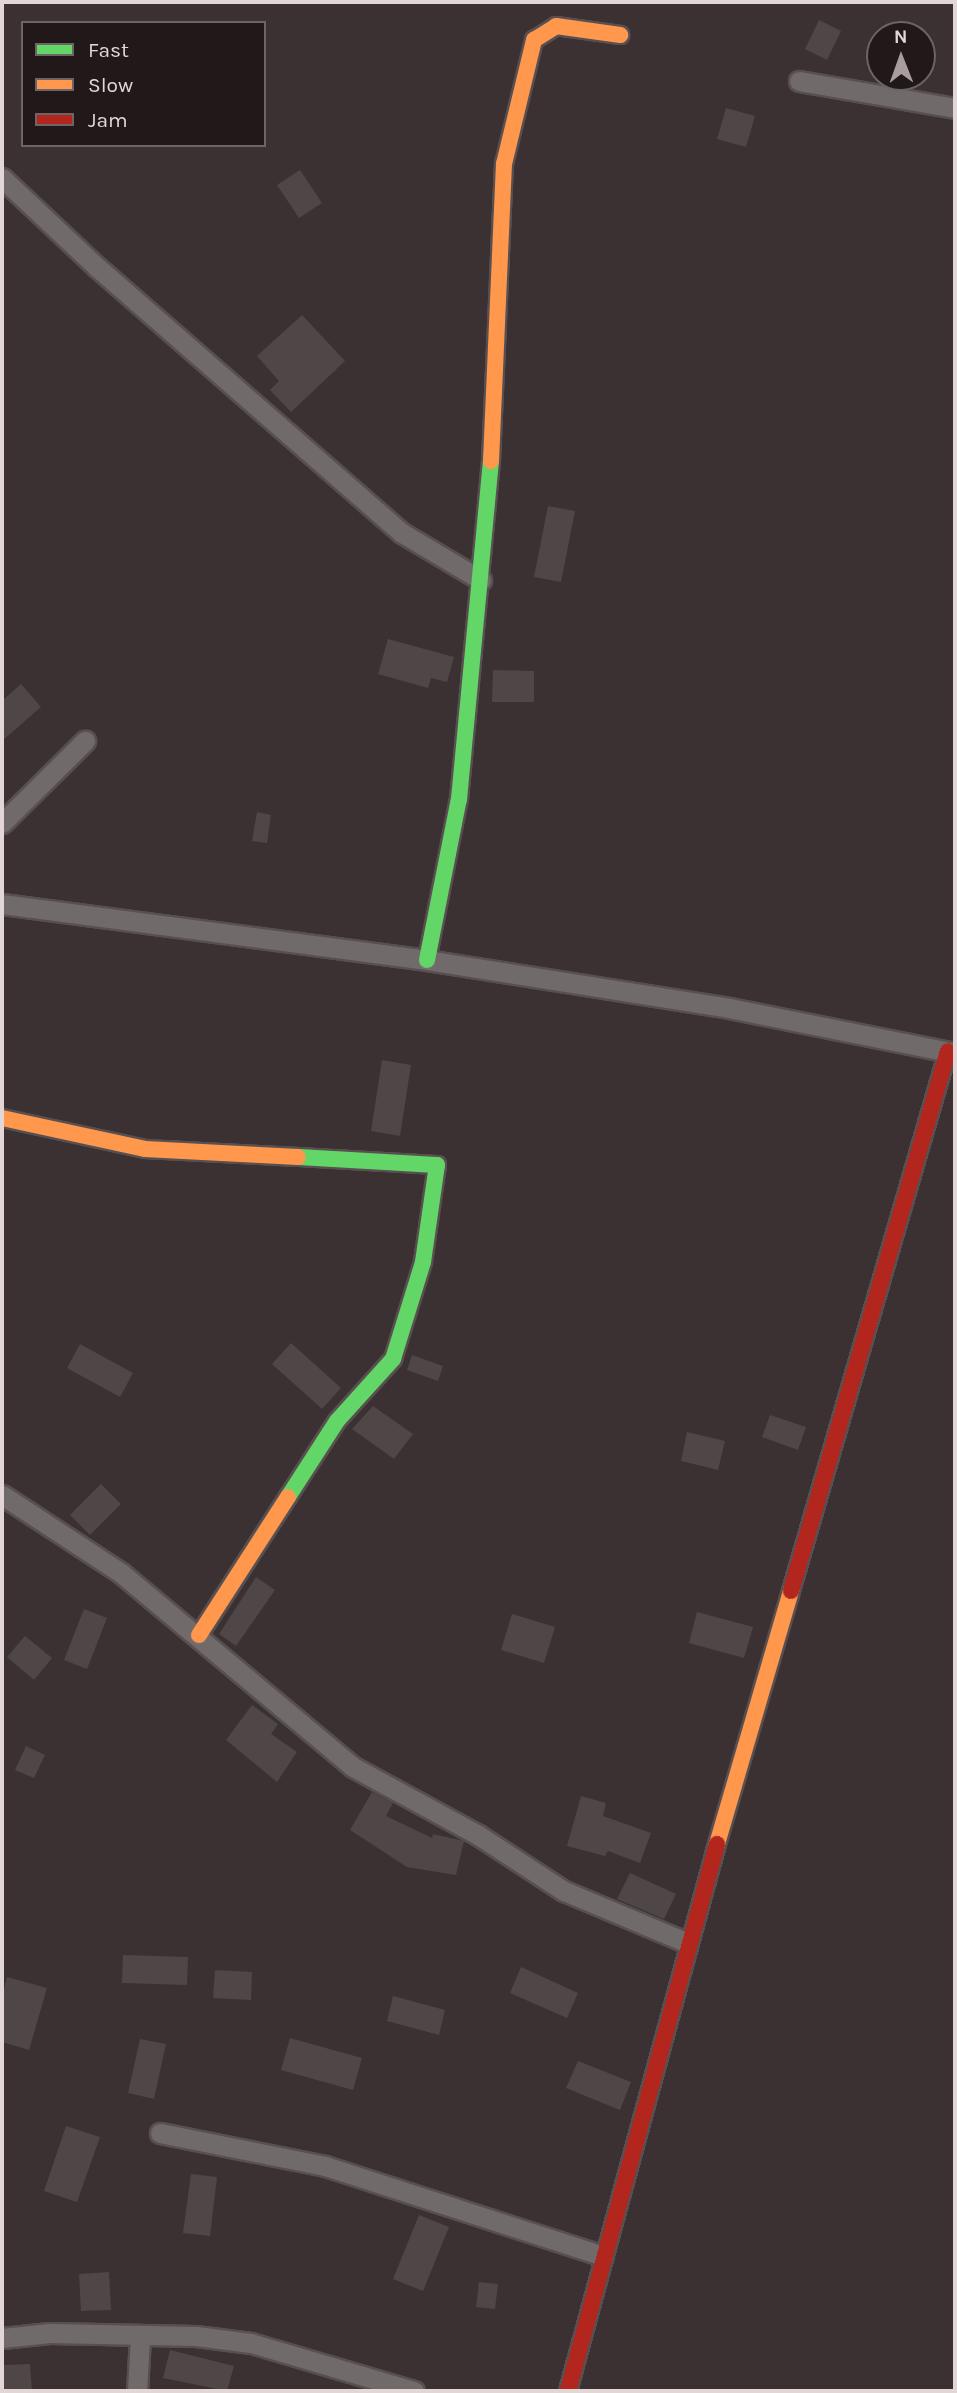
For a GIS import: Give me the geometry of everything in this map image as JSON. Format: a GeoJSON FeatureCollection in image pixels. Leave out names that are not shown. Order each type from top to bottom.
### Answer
{"type":"FeatureCollection","features":[{"type":"Feature","properties":{"kind":"street"},"geometry":{"type":"LineString","coordinates":[[427,960],[459,799],[481,580],[493,442],[504,164],[534,40],[556,26],[621,35]]}},
{"type":"Feature","properties":{"kind":"street"},"geometry":{"type":"LineString","coordinates":[[799,81],[955,108]]}},
{"type":"Feature","properties":{"kind":"street"},"geometry":{"type":"LineString","coordinates":[[2,178],[98,268],[402,533],[481,580]]}},
{"type":"Feature","properties":{"kind":"street"},"geometry":{"type":"LineString","coordinates":[[2,822],[85,741]]}},
{"type":"Feature","properties":{"kind":"street"},"geometry":{"type":"LineString","coordinates":[[2,904],[427,960],[729,1008],[952,1052],[688,1943],[568,2391]]}},
{"type":"Feature","properties":{"kind":"street"},"geometry":{"type":"LineString","coordinates":[[2,1118],[145,1149],[437,1165],[423,1262],[393,1359],[337,1421],[199,1635]]}},
{"type":"Feature","properties":{"kind":"street"},"geometry":{"type":"LineString","coordinates":[[2,1495],[121,1573],[199,1635],[353,1767],[478,1835],[564,1891],[688,1943]]}},
{"type":"Feature","properties":{"kind":"street"},"geometry":{"type":"LineString","coordinates":[[160,2133],[325,2166],[603,2256]]}},
{"type":"Feature","properties":{"kind":"street"},"geometry":{"type":"LineString","coordinates":[[2,2338],[50,2333],[141,2337],[196,2336],[251,2343],[414,2391]]}},
{"type":"Feature","properties":{"kind":"street"},"geometry":{"type":"LineString","coordinates":[[138,2391],[141,2337]]}},
{"type":"Feature","properties":{"kind":"building"},"geometry":{"type":"Polygon","coordinates":[[[819,20],[841,31],[827,60],[805,49],[819,20]]]}},
{"type":"Feature","properties":{"kind":"building"},"geometry":{"type":"Polygon","coordinates":[[[726,108],[755,116],[746,147],[717,139],[726,108]]]}},
{"type":"Feature","properties":{"kind":"building"},"geometry":{"type":"Polygon","coordinates":[[[300,170],[322,203],[299,218],[277,185],[300,170]]]}},
{"type":"Feature","properties":{"kind":"building"},"geometry":{"type":"Polygon","coordinates":[[[302,315],[345,361],[291,412],[270,390],[279,381],[257,356],[302,315]]]}},
{"type":"Feature","properties":{"kind":"building"},"geometry":{"type":"Polygon","coordinates":[[[548,506],[575,511],[561,582],[534,577],[548,506]]]}},
{"type":"Feature","properties":{"kind":"building"},"geometry":{"type":"Polygon","coordinates":[[[388,639],[454,657],[447,682],[431,678],[428,688],[378,674],[388,639]]]}},
{"type":"Feature","properties":{"kind":"building"},"geometry":{"type":"Polygon","coordinates":[[[493,670],[534,671],[534,702],[492,702],[493,670]]]}},
{"type":"Feature","properties":{"kind":"building"},"geometry":{"type":"Polygon","coordinates":[[[21,684],[41,707],[2,741],[2,701],[21,684]]]}},
{"type":"Feature","properties":{"kind":"building"},"geometry":{"type":"Polygon","coordinates":[[[257,812],[271,815],[267,843],[252,841],[257,812]]]}},
{"type":"Feature","properties":{"kind":"building"},"geometry":{"type":"Polygon","coordinates":[[[382,1060],[411,1065],[400,1136],[371,1131],[382,1060]]]}},
{"type":"Feature","properties":{"kind":"building"},"geometry":{"type":"Polygon","coordinates":[[[291,1343],[341,1388],[322,1409],[272,1364],[291,1343]]]}},
{"type":"Feature","properties":{"kind":"building"},"geometry":{"type":"Polygon","coordinates":[[[80,1344],[133,1373],[120,1397],[67,1368],[80,1344]]]}},
{"type":"Feature","properties":{"kind":"building"},"geometry":{"type":"Polygon","coordinates":[[[412,1355],[443,1366],[438,1381],[407,1370],[412,1355]]]}},
{"type":"Feature","properties":{"kind":"building"},"geometry":{"type":"Polygon","coordinates":[[[373,1406],[413,1434],[394,1459],[352,1429],[373,1406]]]}},
{"type":"Feature","properties":{"kind":"building"},"geometry":{"type":"Polygon","coordinates":[[[770,1415],[806,1427],[798,1450],[762,1437],[770,1415]]]}},
{"type":"Feature","properties":{"kind":"building"},"geometry":{"type":"Polygon","coordinates":[[[687,1432],[725,1441],[718,1470],[681,1461],[687,1432]]]}},
{"type":"Feature","properties":{"kind":"building"},"geometry":{"type":"Polygon","coordinates":[[[101,1484],[121,1504],[90,1535],[70,1515],[101,1484]]]}},
{"type":"Feature","properties":{"kind":"building"},"geometry":{"type":"Polygon","coordinates":[[[256,1577],[275,1590],[236,1646],[219,1634],[256,1577]]]}},
{"type":"Feature","properties":{"kind":"building"},"geometry":{"type":"Polygon","coordinates":[[[84,1609],[107,1618],[87,1669],[64,1660],[84,1609]]]}},
{"type":"Feature","properties":{"kind":"building"},"geometry":{"type":"Polygon","coordinates":[[[697,1612],[753,1627],[744,1658],[689,1643],[697,1612]]]}},
{"type":"Feature","properties":{"kind":"building"},"geometry":{"type":"Polygon","coordinates":[[[512,1614],[555,1627],[544,1663],[501,1650],[512,1614]]]}},
{"type":"Feature","properties":{"kind":"building"},"geometry":{"type":"Polygon","coordinates":[[[25,1636],[52,1658],[34,1680],[7,1657],[25,1636]]]}},
{"type":"Feature","properties":{"kind":"building"},"geometry":{"type":"Polygon","coordinates":[[[252,1705],[278,1724],[271,1734],[297,1752],[277,1782],[226,1740],[252,1705]]]}},
{"type":"Feature","properties":{"kind":"building"},"geometry":{"type":"Polygon","coordinates":[[[26,1746],[45,1755],[34,1778],[15,1770],[26,1746]]]}},
{"type":"Feature","properties":{"kind":"building"},"geometry":{"type":"Polygon","coordinates":[[[372,1792],[393,1803],[386,1816],[432,1838],[433,1834],[464,1841],[456,1875],[407,1867],[350,1830],[372,1792]]]}},
{"type":"Feature","properties":{"kind":"building"},"geometry":{"type":"Polygon","coordinates":[[[581,1796],[606,1803],[603,1816],[651,1833],[640,1863],[608,1851],[605,1856],[567,1846],[581,1796]]]}},
{"type":"Feature","properties":{"kind":"building"},"geometry":{"type":"Polygon","coordinates":[[[630,1873],[676,1894],[664,1919],[617,1899],[630,1873]]]}},
{"type":"Feature","properties":{"kind":"building"},"geometry":{"type":"Polygon","coordinates":[[[123,1955],[188,1957],[187,1985],[122,1983],[123,1955]]]}},
{"type":"Feature","properties":{"kind":"building"},"geometry":{"type":"Polygon","coordinates":[[[521,1967],[578,1993],[567,2018],[510,1993],[521,1967]]]}},
{"type":"Feature","properties":{"kind":"building"},"geometry":{"type":"Polygon","coordinates":[[[215,1970],[252,1972],[251,2000],[213,1998],[215,1970]]]}},
{"type":"Feature","properties":{"kind":"building"},"geometry":{"type":"Polygon","coordinates":[[[7,1977],[47,1988],[29,2050],[2,2042],[2,1997],[7,1977]]]}},
{"type":"Feature","properties":{"kind":"building"},"geometry":{"type":"Polygon","coordinates":[[[393,1996],[445,2010],[439,2035],[387,2021],[393,1996]]]}},
{"type":"Feature","properties":{"kind":"building"},"geometry":{"type":"Polygon","coordinates":[[[290,2038],[362,2058],[353,2090],[281,2070],[290,2038]]]}},
{"type":"Feature","properties":{"kind":"building"},"geometry":{"type":"Polygon","coordinates":[[[140,2039],[166,2044],[154,2099],[128,2093],[140,2039]]]}},
{"type":"Feature","properties":{"kind":"building"},"geometry":{"type":"Polygon","coordinates":[[[578,2061],[631,2082],[620,2110],[566,2088],[578,2061]]]}},
{"type":"Feature","properties":{"kind":"building"},"geometry":{"type":"Polygon","coordinates":[[[66,2126],[100,2137],[77,2202],[44,2191],[66,2126]]]}},
{"type":"Feature","properties":{"kind":"building"},"geometry":{"type":"Polygon","coordinates":[[[191,2174],[217,2177],[210,2236],[183,2233],[191,2174]]]}},
{"type":"Feature","properties":{"kind":"building"},"geometry":{"type":"Polygon","coordinates":[[[419,2215],[449,2227],[423,2291],[393,2279],[419,2215]]]}},
{"type":"Feature","properties":{"kind":"building"},"geometry":{"type":"Polygon","coordinates":[[[109,2272],[111,2310],[81,2311],[79,2274],[109,2272]]]}},
{"type":"Feature","properties":{"kind":"building"},"geometry":{"type":"Polygon","coordinates":[[[479,2282],[498,2284],[495,2309],[476,2307],[479,2282]]]}},
{"type":"Feature","properties":{"kind":"building"},"geometry":{"type":"Polygon","coordinates":[[[170,2350],[234,2366],[227,2391],[163,2378],[170,2350]]]}},
{"type":"Feature","properties":{"kind":"building"},"geometry":{"type":"Polygon","coordinates":[[[30,2364],[32,2391],[2,2391],[2,2365],[30,2364]]]}},
{"type":"Feature","properties":{"kind":"traffic: fast"},"geometry":{"type":"LineString","coordinates":[[427,960],[459,799],[491,461]]}},
{"type":"Feature","properties":{"kind":"traffic: fast"},"geometry":{"type":"LineString","coordinates":[[288,1497],[337,1421],[393,1359],[423,1262],[437,1165],[298,1157]]}},
{"type":"Feature","properties":{"kind":"traffic: slow"},"geometry":{"type":"LineString","coordinates":[[491,461],[504,164],[534,40],[556,26],[620,35]]}},
{"type":"Feature","properties":{"kind":"traffic: slow"},"geometry":{"type":"LineString","coordinates":[[2,1118],[145,1149],[298,1157]]}},
{"type":"Feature","properties":{"kind":"traffic: slow"},"geometry":{"type":"LineString","coordinates":[[199,1635],[288,1497]]}},
{"type":"Feature","properties":{"kind":"traffic: slow"},"geometry":{"type":"LineString","coordinates":[[717,1844],[791,1591]]}},
{"type":"Feature","properties":{"kind":"traffic: jam"},"geometry":{"type":"LineString","coordinates":[[791,1591],[948,1051]]}},
{"type":"Feature","properties":{"kind":"traffic: jam"},"geometry":{"type":"LineString","coordinates":[[568,2391],[717,1844]]}}]}
